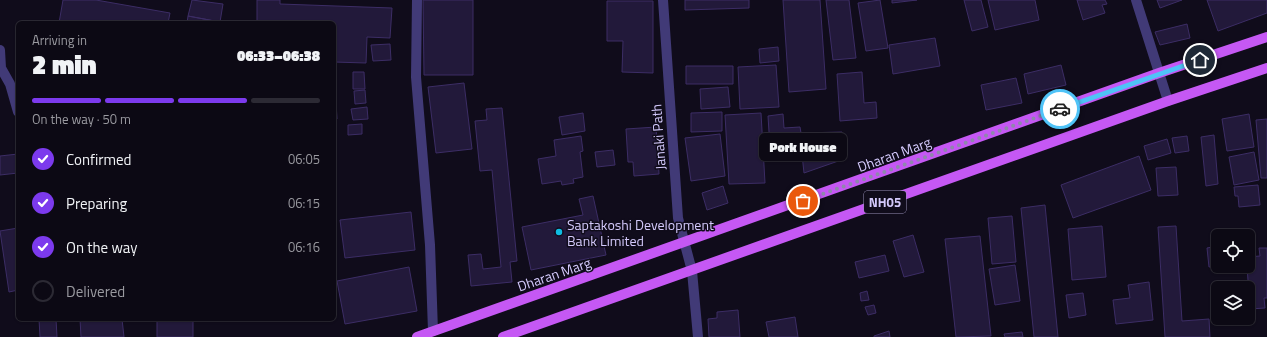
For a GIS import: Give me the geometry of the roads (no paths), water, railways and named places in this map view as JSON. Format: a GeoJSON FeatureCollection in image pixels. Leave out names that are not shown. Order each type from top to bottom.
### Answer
{"type":"FeatureCollection","features":[{"type":"Feature","properties":{"kind":"main road","name":"Dharan Marg"},"geometry":{"type":"LineString","coordinates":[[417,337],[1159,73],[1267,37]]}},
{"type":"Feature","properties":{"kind":"main road","name":"NH05"},"geometry":{"type":"LineString","coordinates":[[503,337],[1168,101],[1267,68]]}},
{"type":"Feature","properties":{"kind":"street"},"geometry":{"type":"LineString","coordinates":[[417,0],[416,77],[430,245],[433,331]]}},
{"type":"Feature","properties":{"kind":"street","name":"Janaki Path"},"geometry":{"type":"LineString","coordinates":[[663,0],[678,218],[692,271],[698,337]]}},
{"type":"Feature","properties":{"kind":"street"},"geometry":{"type":"LineString","coordinates":[[1136,0],[1168,101]]}},
{"type":"Feature","properties":{"kind":"street"},"geometry":{"type":"LineString","coordinates":[[0,50],[2,68],[10,84],[16,105]]}},
{"type":"Feature","properties":{"kind":"place","name":"Pork House"},"geometry":{"type":"Point","coordinates":[803,201]}},
{"type":"Feature","properties":{"kind":"place","name":"Saptakoshi Development Bank Limited"},"geometry":{"type":"Point","coordinates":[559,232]}}]}
